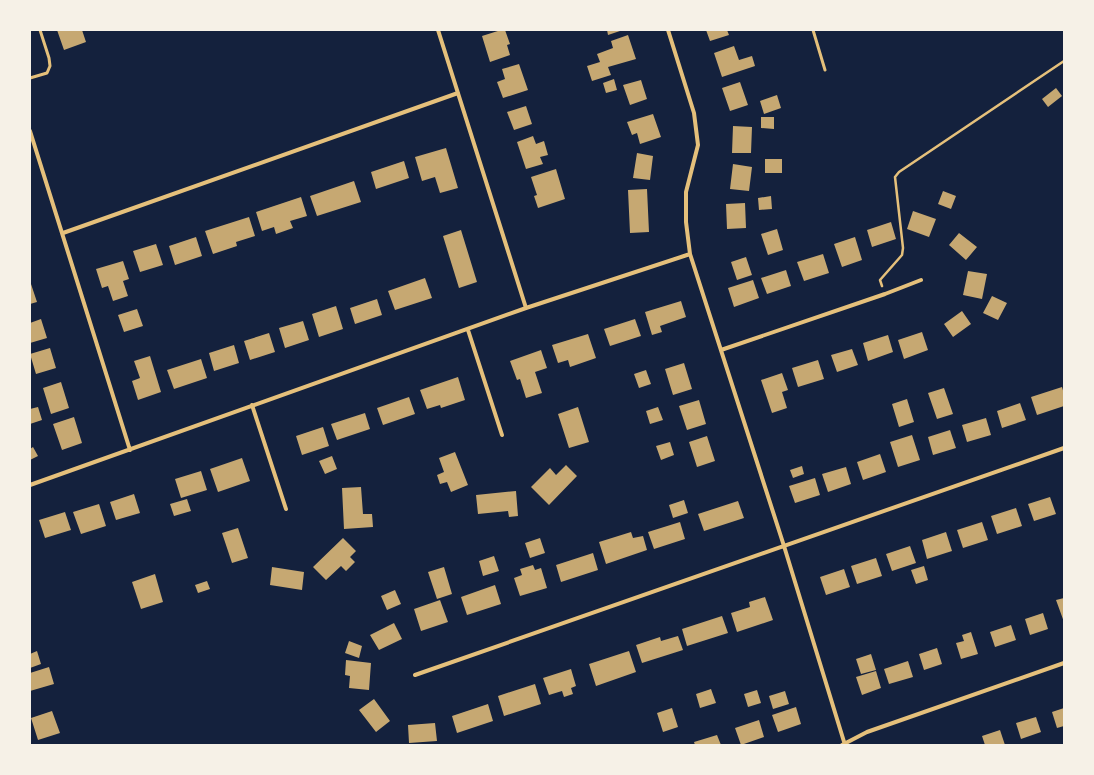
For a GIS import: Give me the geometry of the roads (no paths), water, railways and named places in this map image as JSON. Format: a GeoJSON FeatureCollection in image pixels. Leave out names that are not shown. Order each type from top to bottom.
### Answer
{"type":"FeatureCollection","features":[{"type":"Feature","properties":{"kind":"street"},"geometry":{"type":"LineString","coordinates":[[438,30],[526,308]]}},
{"type":"Feature","properties":{"kind":"street"},"geometry":{"type":"LineString","coordinates":[[668,30],[694,113],[698,145],[686,192],[686,222],[690,254],[784,546],[844,745],[867,732],[1064,663]]}},
{"type":"Feature","properties":{"kind":"street"},"geometry":{"type":"LineString","coordinates":[[63,234],[458,93]]}},
{"type":"Feature","properties":{"kind":"street"},"geometry":{"type":"LineString","coordinates":[[30,131],[130,450]]}},
{"type":"Feature","properties":{"kind":"street"},"geometry":{"type":"LineString","coordinates":[[30,485],[252,405],[468,330],[526,308],[690,254]]}},
{"type":"Feature","properties":{"kind":"street"},"geometry":{"type":"LineString","coordinates":[[721,350],[885,294],[921,280]]}},
{"type":"Feature","properties":{"kind":"street"},"geometry":{"type":"LineString","coordinates":[[468,330],[502,436]]}},
{"type":"Feature","properties":{"kind":"street"},"geometry":{"type":"LineString","coordinates":[[252,405],[286,509]]}},
{"type":"Feature","properties":{"kind":"street"},"geometry":{"type":"LineString","coordinates":[[415,675],[1064,448]]}},
{"type":"Feature","properties":{"kind":"lane"},"geometry":{"type":"LineString","coordinates":[[30,78],[47,73],[50,66],[40,30]]}},
{"type":"Feature","properties":{"kind":"lane"},"geometry":{"type":"LineString","coordinates":[[813,30],[825,70]]}}]}
